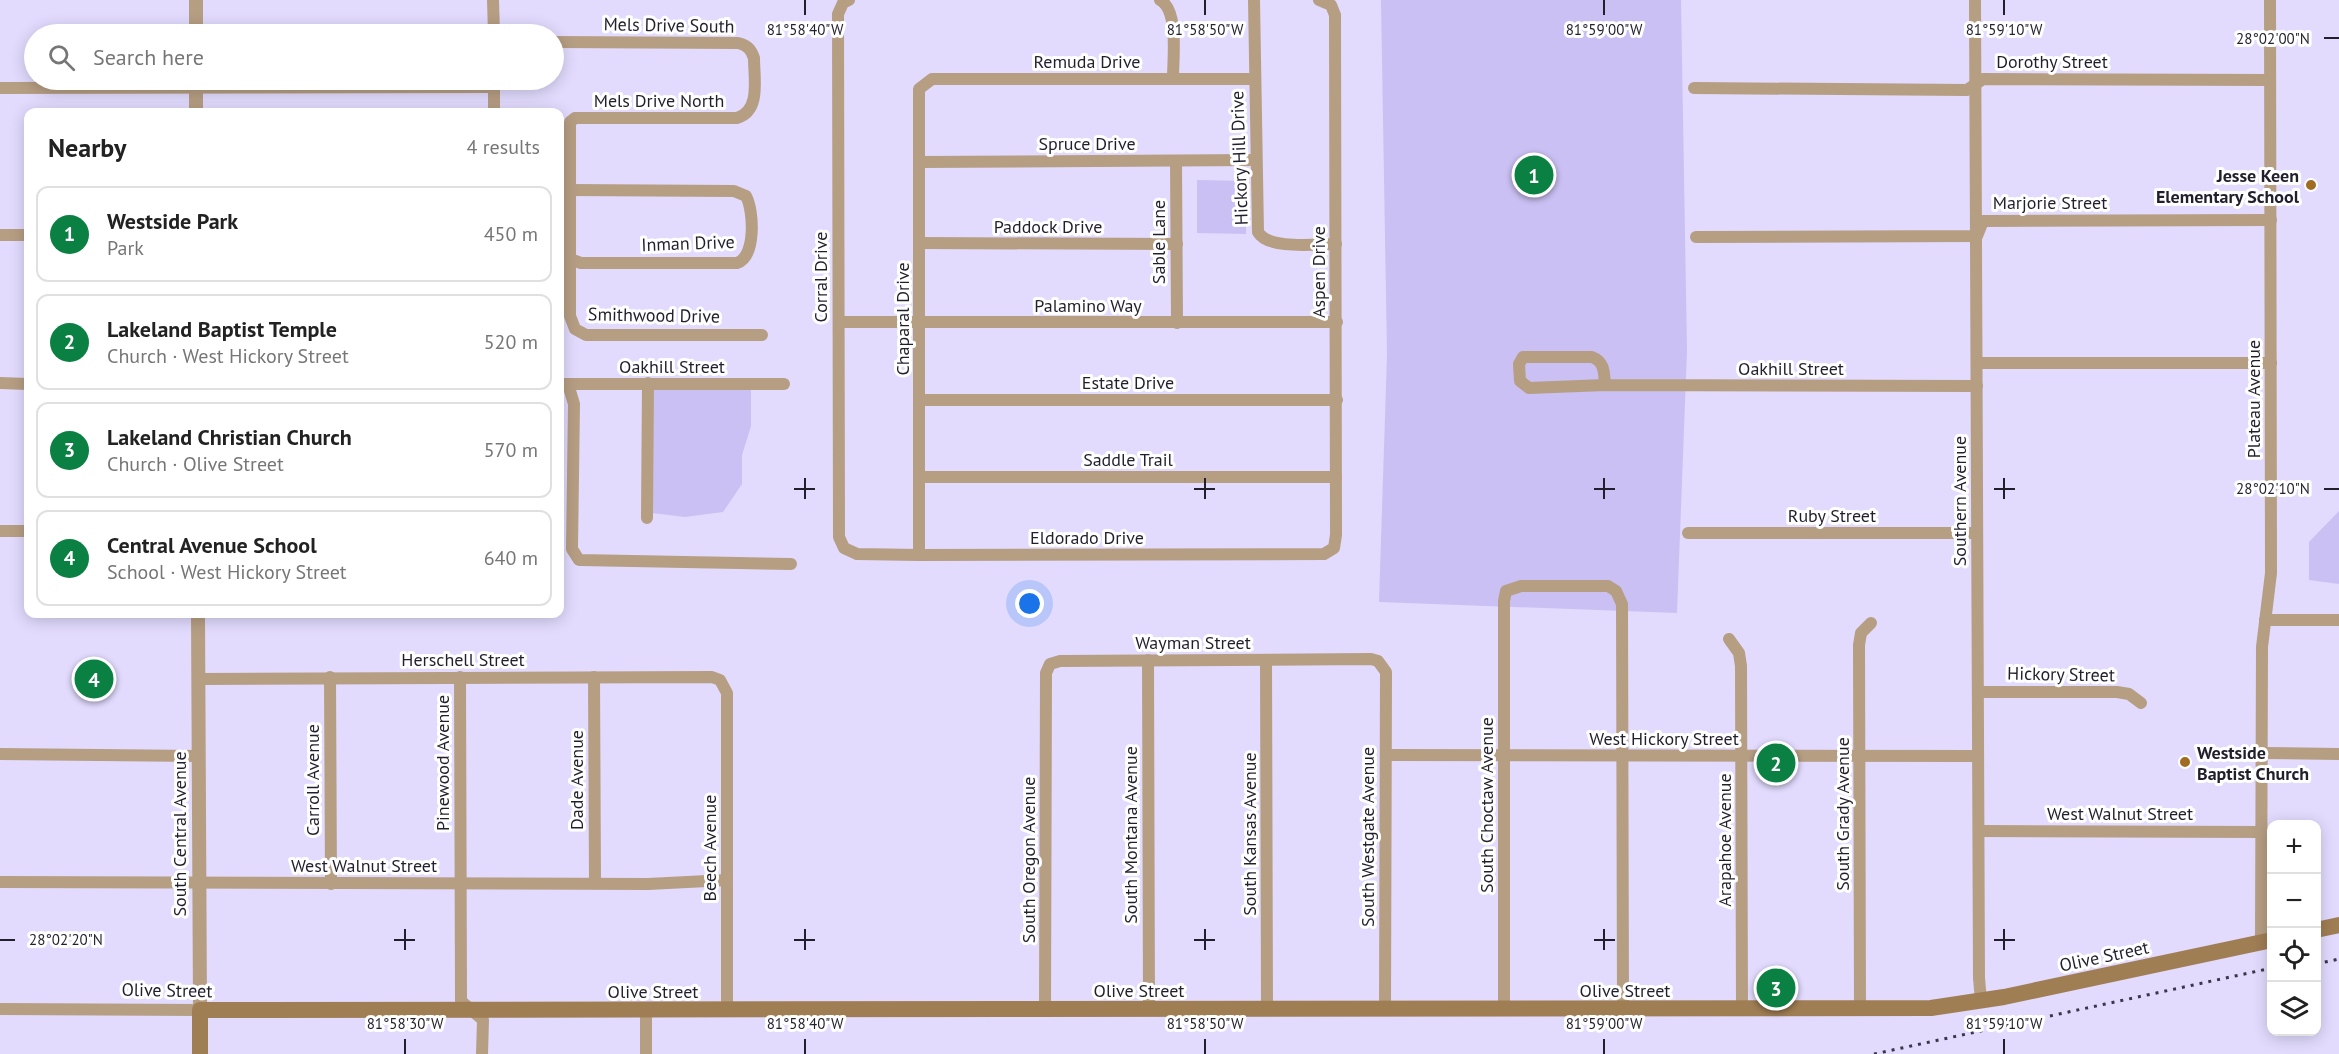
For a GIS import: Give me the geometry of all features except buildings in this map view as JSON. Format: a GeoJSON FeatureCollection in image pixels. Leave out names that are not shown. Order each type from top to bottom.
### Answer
{"type":"FeatureCollection","features":[{"type":"Feature","properties":{"kind":"main road"},"geometry":{"type":"LineString","coordinates":[[2321,929],[2339,925]]}},
{"type":"Feature","properties":{"kind":"main road","name":"Olive Street"},"geometry":{"type":"LineString","coordinates":[[200,1010],[1931,1008],[1981,1001],[2266,941]]}},
{"type":"Feature","properties":{"kind":"main road","name":"South Central Avenue"},"geometry":{"type":"LineString","coordinates":[[200,1010],[200,1054]]}},
{"type":"Feature","properties":{"kind":"street"},"geometry":{"type":"LineString","coordinates":[[196,0],[196,24]]}},
{"type":"Feature","properties":{"kind":"street"},"geometry":{"type":"LineString","coordinates":[[494,0],[494,24]]}},
{"type":"Feature","properties":{"kind":"street"},"geometry":{"type":"LineString","coordinates":[[1160,0],[1167,3],[1172,15],[1173,78]]}},
{"type":"Feature","properties":{"kind":"street","name":"Hickory Hill Drive"},"geometry":{"type":"LineString","coordinates":[[1254,0],[1258,232],[1261,237],[1273,243],[1336,244]]}},
{"type":"Feature","properties":{"kind":"street","name":"Aspen Drive"},"geometry":{"type":"LineString","coordinates":[[1320,0],[1331,5],[1335,15],[1336,543],[1331,551]]}},
{"type":"Feature","properties":{"kind":"street","name":"Southern Avenue"},"geometry":{"type":"LineString","coordinates":[[1976,0],[1979,978],[1981,1001]]}},
{"type":"Feature","properties":{"kind":"street","name":"Plateau Avenue"},"geometry":{"type":"LineString","coordinates":[[2266,941],[2262,831],[2262,647],[2271,573],[2270,0]]}},
{"type":"Feature","properties":{"kind":"street","name":"Corral Drive"},"geometry":{"type":"LineString","coordinates":[[844,548],[839,537],[838,14],[845,3]]}},
{"type":"Feature","properties":{"kind":"street","name":"Mels Drive South"},"geometry":{"type":"LineString","coordinates":[[564,42],[744,44],[752,53],[754,80]]}},
{"type":"Feature","properties":{"kind":"street","name":"Remuda Drive"},"geometry":{"type":"LineString","coordinates":[[922,85],[932,79],[1254,78]]}},
{"type":"Feature","properties":{"kind":"street","name":"Dorothy Street"},"geometry":{"type":"LineString","coordinates":[[1694,88],[1967,90],[1983,78],[2270,80]]}},
{"type":"Feature","properties":{"kind":"street","name":"Mels Drive North"},"geometry":{"type":"LineString","coordinates":[[570,122],[575,118],[737,118],[750,111],[753,104],[754,80]]}},
{"type":"Feature","properties":{"kind":"street","name":"Chaparal Drive"},"geometry":{"type":"LineString","coordinates":[[920,555],[920,243],[917,97],[922,85]]}},
{"type":"Feature","properties":{"kind":"street"},"geometry":{"type":"LineString","coordinates":[[0,88],[24,88]]}},
{"type":"Feature","properties":{"kind":"street"},"geometry":{"type":"LineString","coordinates":[[196,90],[196,108]]}},
{"type":"Feature","properties":{"kind":"street"},"geometry":{"type":"LineString","coordinates":[[494,90],[494,108]]}},
{"type":"Feature","properties":{"kind":"street","name":"Smithwood Drive"},"geometry":{"type":"LineString","coordinates":[[570,122],[564,235],[570,259],[570,322],[586,335],[762,335]]}},
{"type":"Feature","properties":{"kind":"street","name":"Spruce Drive"},"geometry":{"type":"LineString","coordinates":[[919,162],[1255,160]]}},
{"type":"Feature","properties":{"kind":"street","name":"Sable Lane"},"geometry":{"type":"LineString","coordinates":[[1176,161],[1177,323]]}},
{"type":"Feature","properties":{"kind":"street","name":"Inman Drive"},"geometry":{"type":"LineString","coordinates":[[568,190],[734,191],[746,196],[750,207],[749,250],[747,257],[737,263],[581,263],[570,259]]}},
{"type":"Feature","properties":{"kind":"street","name":"Marjorie Street"},"geometry":{"type":"LineString","coordinates":[[1977,236],[1983,221],[2271,220]]}},
{"type":"Feature","properties":{"kind":"street"},"geometry":{"type":"LineString","coordinates":[[0,235],[24,235]]}},
{"type":"Feature","properties":{"kind":"street"},"geometry":{"type":"LineString","coordinates":[[1696,237],[1977,236]]}},
{"type":"Feature","properties":{"kind":"street","name":"Paddock Drive"},"geometry":{"type":"LineString","coordinates":[[920,243],[1177,244]]}},
{"type":"Feature","properties":{"kind":"street","name":"Palamino Way"},"geometry":{"type":"LineString","coordinates":[[839,322],[1337,322]]}},
{"type":"Feature","properties":{"kind":"street","name":"Oakhill Street"},"geometry":{"type":"LineString","coordinates":[[1605,385],[1604,368],[1593,357],[1523,357],[1519,364],[1520,381],[1529,388],[1605,385],[1977,386]]}},
{"type":"Feature","properties":{"kind":"street"},"geometry":{"type":"LineString","coordinates":[[1977,363],[2271,363]]}},
{"type":"Feature","properties":{"kind":"street"},"geometry":{"type":"LineString","coordinates":[[0,383],[24,384]]}},
{"type":"Feature","properties":{"kind":"street"},"geometry":{"type":"LineString","coordinates":[[647,518],[648,383]]}},
{"type":"Feature","properties":{"kind":"street"},"geometry":{"type":"LineString","coordinates":[[564,384],[574,404],[573,549],[579,560],[791,564]]}},
{"type":"Feature","properties":{"kind":"street","name":"Oakhill Street"},"geometry":{"type":"LineString","coordinates":[[564,384],[784,384]]}},
{"type":"Feature","properties":{"kind":"street","name":"Estate Drive"},"geometry":{"type":"LineString","coordinates":[[920,400],[1337,400]]}},
{"type":"Feature","properties":{"kind":"street","name":"Saddle Trail"},"geometry":{"type":"LineString","coordinates":[[920,477],[1336,477]]}},
{"type":"Feature","properties":{"kind":"street"},"geometry":{"type":"LineString","coordinates":[[0,531],[24,531]]}},
{"type":"Feature","properties":{"kind":"street","name":"Ruby Street"},"geometry":{"type":"LineString","coordinates":[[1688,533],[1977,533]]}},
{"type":"Feature","properties":{"kind":"street","name":"Eldorado Drive"},"geometry":{"type":"LineString","coordinates":[[844,548],[857,554],[920,555],[1324,554],[1331,551]]}},
{"type":"Feature","properties":{"kind":"street","name":"South Choctaw Avenue"},"geometry":{"type":"LineString","coordinates":[[1504,1010],[1504,601],[1506,591],[1521,586],[1608,586],[1616,591],[1622,609],[1623,755]]}},
{"type":"Feature","properties":{"kind":"street","name":"South Central Avenue"},"geometry":{"type":"LineString","coordinates":[[198,618],[200,1010]]}},
{"type":"Feature","properties":{"kind":"street"},"geometry":{"type":"LineString","coordinates":[[2265,620],[2339,620]]}},
{"type":"Feature","properties":{"kind":"street","name":"South Grady Avenue"},"geometry":{"type":"LineString","coordinates":[[1860,1009],[1860,645],[1862,633],[1871,623]]}},
{"type":"Feature","properties":{"kind":"street","name":"Arapahoe Avenue"},"geometry":{"type":"LineString","coordinates":[[1728,639],[1739,653],[1742,666],[1742,1009]]}},
{"type":"Feature","properties":{"kind":"street","name":"Wayman Street"},"geometry":{"type":"LineString","coordinates":[[1046,710],[1046,673],[1047,668],[1054,662],[1371,659],[1382,665]]}},
{"type":"Feature","properties":{"kind":"street","name":"South Montana Avenue"},"geometry":{"type":"LineString","coordinates":[[1148,660],[1149,1010]]}},
{"type":"Feature","properties":{"kind":"street","name":"South Kansas Avenue"},"geometry":{"type":"LineString","coordinates":[[1266,660],[1267,1009]]}},
{"type":"Feature","properties":{"kind":"street","name":"South Westgate Avenue"},"geometry":{"type":"LineString","coordinates":[[1382,665],[1386,672],[1385,1010]]}},
{"type":"Feature","properties":{"kind":"street","name":"Carroll Avenue"},"geometry":{"type":"LineString","coordinates":[[330,677],[331,884]]}},
{"type":"Feature","properties":{"kind":"street","name":"Pinewood Avenue"},"geometry":{"type":"LineString","coordinates":[[460,677],[461,1001],[483,1020],[482,1054]]}},
{"type":"Feature","properties":{"kind":"street","name":"Dade Avenue"},"geometry":{"type":"LineString","coordinates":[[594,677],[594,882]]}},
{"type":"Feature","properties":{"kind":"street","name":"Herschell Street"},"geometry":{"type":"LineString","coordinates":[[198,679],[712,677],[720,680],[725,686]]}},
{"type":"Feature","properties":{"kind":"street","name":"Beech Avenue"},"geometry":{"type":"LineString","coordinates":[[725,686],[727,693],[727,1011]]}},
{"type":"Feature","properties":{"kind":"street","name":"Hickory Street"},"geometry":{"type":"LineString","coordinates":[[1978,692],[2117,692],[2129,694],[2141,703]]}},
{"type":"Feature","properties":{"kind":"street","name":"South Oregon Avenue"},"geometry":{"type":"LineString","coordinates":[[1045,1010],[1046,710]]}},
{"type":"Feature","properties":{"kind":"street"},"geometry":{"type":"LineString","coordinates":[[2262,753],[2339,754]]}},
{"type":"Feature","properties":{"kind":"street"},"geometry":{"type":"LineString","coordinates":[[0,754],[198,756]]}},
{"type":"Feature","properties":{"kind":"street","name":"West Hickory Street"},"geometry":{"type":"LineString","coordinates":[[1386,755],[1978,756]]}},
{"type":"Feature","properties":{"kind":"street"},"geometry":{"type":"LineString","coordinates":[[1623,755],[1623,1009]]}},
{"type":"Feature","properties":{"kind":"street","name":"West Walnut Street"},"geometry":{"type":"LineString","coordinates":[[1979,831],[2262,831]]}},
{"type":"Feature","properties":{"kind":"street","name":"West Walnut Street"},"geometry":{"type":"LineString","coordinates":[[0,882],[331,884],[594,882],[648,884],[727,880]]}},
{"type":"Feature","properties":{"kind":"street","name":"Olive Street"},"geometry":{"type":"LineString","coordinates":[[0,1009],[200,1010]]}},
{"type":"Feature","properties":{"kind":"street"},"geometry":{"type":"LineString","coordinates":[[646,1011],[646,1054]]}},
{"type":"Feature","properties":{"kind":"shaded area"},"geometry":{"type":"Polygon","coordinates":[[[1381,0],[1681,0],[1687,350],[1677,613],[1379,602],[1387,355],[1381,0]]]}},
{"type":"Feature","properties":{"kind":"shaded area"},"geometry":{"type":"Polygon","coordinates":[[[1197,180],[1246,181],[1246,234],[1197,233],[1197,180]]]}},
{"type":"Feature","properties":{"kind":"shaded area"},"geometry":{"type":"Polygon","coordinates":[[[653,389],[751,389],[751,426],[742,455],[742,484],[723,512],[685,517],[652,513],[653,389]]]}},
{"type":"Feature","properties":{"kind":"shaded area"},"geometry":{"type":"Polygon","coordinates":[[[2339,511],[2339,584],[2309,580],[2309,542],[2339,511]]]}},
{"type":"Feature","properties":{"kind":"railway"},"geometry":{"type":"LineString","coordinates":[[2321,963],[2339,959]]}},
{"type":"Feature","properties":{"kind":"railway"},"geometry":{"type":"LineString","coordinates":[[1874,1054],[2267,969]]}},
{"type":"Feature","properties":{"kind":"place","name":"Westside Park"},"geometry":{"type":"Point","coordinates":[1534,175]}},
{"type":"Feature","properties":{"kind":"place","name":"Jesse Keen Elementary School"},"geometry":{"type":"Point","coordinates":[2311,185]}},
{"type":"Feature","properties":{"kind":"place","name":"Central Avenue School"},"geometry":{"type":"Point","coordinates":[94,679]}},
{"type":"Feature","properties":{"kind":"place","name":"Westside Baptist Church"},"geometry":{"type":"Point","coordinates":[2185,762]}},
{"type":"Feature","properties":{"kind":"place","name":"Lakeland Baptist Temple"},"geometry":{"type":"Point","coordinates":[1776,763]}},
{"type":"Feature","properties":{"kind":"place","name":"Lakeland Christian Church"},"geometry":{"type":"Point","coordinates":[1776,988]}}]}
